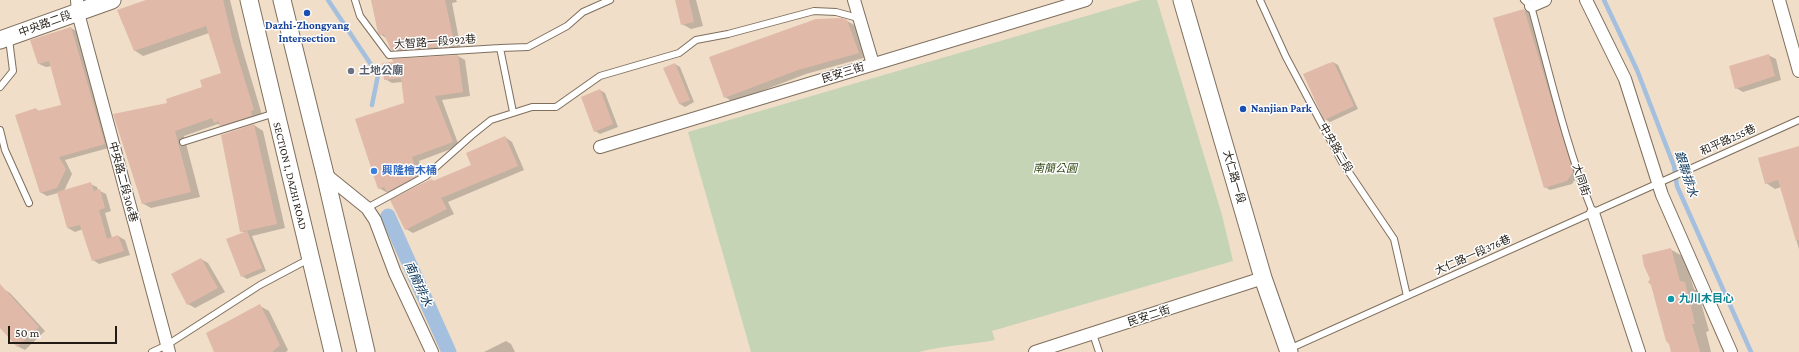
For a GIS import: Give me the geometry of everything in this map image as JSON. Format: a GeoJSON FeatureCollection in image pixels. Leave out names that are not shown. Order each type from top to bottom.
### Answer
{"type":"FeatureCollection","features":[{"type":"Feature","properties":{"kind":"street","name":"中央路二段"},"geometry":{"type":"LineString","coordinates":[[4,39],[77,6],[112,0]]}},
{"type":"Feature","properties":{"kind":"street","name":"SECTION 1, DAZHI ROAD"},"geometry":{"type":"LineString","coordinates":[[249,0],[310,259],[334,352]]}},
{"type":"Feature","properties":{"kind":"street"},"geometry":{"type":"LineString","coordinates":[[282,0],[325,174],[366,352]]}},
{"type":"Feature","properties":{"kind":"street"},"geometry":{"type":"LineString","coordinates":[[854,0],[858,18],[873,64]]}},
{"type":"Feature","properties":{"kind":"street","name":"民安三街"},"geometry":{"type":"LineString","coordinates":[[600,147],[1086,0]]}},
{"type":"Feature","properties":{"kind":"street","name":"大仁路一段"},"geometry":{"type":"LineString","coordinates":[[1182,0],[1263,278],[1286,351]]}},
{"type":"Feature","properties":{"kind":"street"},"geometry":{"type":"LineString","coordinates":[[1528,3],[1545,0]]}},
{"type":"Feature","properties":{"kind":"street"},"geometry":{"type":"LineString","coordinates":[[1586,0],[1625,79],[1662,181],[1662,195],[1731,352]]}},
{"type":"Feature","properties":{"kind":"street"},"geometry":{"type":"LineString","coordinates":[[1779,0],[1799,71]]}},
{"type":"Feature","properties":{"kind":"street","name":"中央路二段306巷"},"geometry":{"type":"LineString","coordinates":[[77,6],[168,349]]}},
{"type":"Feature","properties":{"kind":"street"},"geometry":{"type":"LineString","coordinates":[[325,174],[367,208],[375,220],[395,273],[432,352]]}},
{"type":"Feature","properties":{"kind":"street","name":"大同街"},"geometry":{"type":"LineString","coordinates":[[1593,213],[1640,352]]}},
{"type":"Feature","properties":{"kind":"street","name":"民安二街"},"geometry":{"type":"LineString","coordinates":[[1035,352],[1263,278]]}},
{"type":"Feature","properties":{"kind":"lane","name":"大智路一段992巷"},"geometry":{"type":"LineString","coordinates":[[355,0],[360,16],[389,55],[500,48]]}},
{"type":"Feature","properties":{"kind":"lane"},"geometry":{"type":"LineString","coordinates":[[513,112],[500,48],[528,47],[567,26],[583,12],[610,0]]}},
{"type":"Feature","properties":{"kind":"lane","name":"中央路二段"},"geometry":{"type":"LineString","coordinates":[[1260,0],[1286,57],[1342,162],[1394,239],[1407,296]]}},
{"type":"Feature","properties":{"kind":"lane","name":"大同街"},"geometry":{"type":"LineString","coordinates":[[1528,3],[1582,185],[1593,213]]}},
{"type":"Feature","properties":{"kind":"lane"},"geometry":{"type":"LineString","coordinates":[[367,208],[426,176],[491,120],[532,106],[556,107],[600,76],[680,53],[696,40],[728,34],[814,11],[836,12],[858,18]]}},
{"type":"Feature","properties":{"kind":"lane"},"geometry":{"type":"LineString","coordinates":[[0,87],[13,71],[4,39]]}},
{"type":"Feature","properties":{"kind":"lane"},"geometry":{"type":"LineString","coordinates":[[183,142],[275,113]]}},
{"type":"Feature","properties":{"kind":"lane","name":"和平路255巷"},"geometry":{"type":"LineString","coordinates":[[1662,181],[1799,120]]}},
{"type":"Feature","properties":{"kind":"lane"},"geometry":{"type":"LineString","coordinates":[[0,130],[5,150],[29,203]]}},
{"type":"Feature","properties":{"kind":"lane","name":"大仁路一段376巷"},"geometry":{"type":"LineString","coordinates":[[1286,351],[1662,181]]}},
{"type":"Feature","properties":{"kind":"lane"},"geometry":{"type":"LineString","coordinates":[[152,352],[168,349],[260,285],[310,259]]}},
{"type":"Feature","properties":{"kind":"lane"},"geometry":{"type":"LineString","coordinates":[[1093,334],[1099,352]]}},
{"type":"Feature","properties":{"kind":"green space","name":"南簡公園"},"geometry":{"type":"Polygon","coordinates":[[[1141,0],[1157,0],[1222,215],[1233,261],[992,331],[995,340],[919,352],[751,352],[688,132],[1141,0]]]}},
{"type":"Feature","properties":{"kind":"building"},"geometry":{"type":"Polygon","coordinates":[[[146,0],[223,0],[233,42],[254,110],[251,111],[252,116],[219,126],[219,121],[214,123],[212,118],[175,131],[191,192],[142,204],[113,114],[167,103],[166,99],[202,87],[200,80],[221,73],[206,26],[134,51],[117,10],[146,0]]]}},
{"type":"Feature","properties":{"kind":"building"},"geometry":{"type":"Polygon","coordinates":[[[371,0],[445,0],[455,46],[391,50],[384,34],[380,35],[378,33],[371,0]]]}},
{"type":"Feature","properties":{"kind":"building"},"geometry":{"type":"Polygon","coordinates":[[[675,0],[689,0],[694,22],[681,25],[675,0]]]}},
{"type":"Feature","properties":{"kind":"building"},"geometry":{"type":"Polygon","coordinates":[[[1524,9],[1573,172],[1567,181],[1544,188],[1493,18],[1524,9]]]}},
{"type":"Feature","properties":{"kind":"building"},"geometry":{"type":"Polygon","coordinates":[[[842,18],[847,20],[859,53],[798,70],[724,98],[709,57],[816,19],[842,18]]]}},
{"type":"Feature","properties":{"kind":"building"},"geometry":{"type":"Polygon","coordinates":[[[71,27],[105,144],[59,157],[66,169],[57,188],[40,193],[15,115],[36,108],[37,111],[61,105],[49,61],[38,64],[30,40],[71,27]]]}},
{"type":"Feature","properties":{"kind":"building"},"geometry":{"type":"Polygon","coordinates":[[[1769,54],[1775,76],[1735,89],[1729,66],[1769,54]]]}},
{"type":"Feature","properties":{"kind":"building"},"geometry":{"type":"Polygon","coordinates":[[[458,55],[463,92],[435,96],[453,142],[412,157],[418,175],[387,192],[384,187],[378,189],[355,119],[404,103],[401,78],[384,80],[382,63],[393,62],[392,59],[458,55]]]}},
{"type":"Feature","properties":{"kind":"building"},"geometry":{"type":"Polygon","coordinates":[[[675,63],[690,100],[679,104],[663,68],[675,63]]]}},
{"type":"Feature","properties":{"kind":"building"},"geometry":{"type":"Polygon","coordinates":[[[1329,63],[1334,63],[1354,106],[1324,120],[1303,74],[1329,63]]]}},
{"type":"Feature","properties":{"kind":"building"},"geometry":{"type":"Polygon","coordinates":[[[600,89],[613,124],[594,132],[581,97],[600,89]]]}},
{"type":"Feature","properties":{"kind":"building"},"geometry":{"type":"Polygon","coordinates":[[[254,124],[277,224],[240,232],[221,135],[254,124]]]}},
{"type":"Feature","properties":{"kind":"building"},"geometry":{"type":"Polygon","coordinates":[[[505,136],[518,166],[441,198],[447,209],[405,230],[390,200],[432,179],[433,181],[471,165],[466,153],[505,136]]]}},
{"type":"Feature","properties":{"kind":"building"},"geometry":{"type":"Polygon","coordinates":[[[1799,146],[1799,240],[1796,241],[1778,180],[1765,184],[1758,158],[1799,146]]]}},
{"type":"Feature","properties":{"kind":"building"},"geometry":{"type":"Polygon","coordinates":[[[91,182],[94,191],[100,189],[105,208],[99,210],[107,239],[118,235],[124,251],[92,261],[80,225],[67,228],[57,192],[91,182]]]}},
{"type":"Feature","properties":{"kind":"building"},"geometry":{"type":"Polygon","coordinates":[[[247,231],[262,268],[241,277],[226,239],[247,231]]]}},
{"type":"Feature","properties":{"kind":"building","name":"九川木目心"},"geometry":{"type":"Polygon","coordinates":[[[1671,248],[1680,281],[1685,282],[1695,324],[1692,324],[1700,352],[1671,352],[1669,344],[1666,341],[1651,285],[1648,282],[1650,279],[1644,266],[1642,255],[1671,248]]]}},
{"type":"Feature","properties":{"kind":"building"},"geometry":{"type":"Polygon","coordinates":[[[201,258],[218,288],[187,305],[171,274],[201,258]]]}},
{"type":"Feature","properties":{"kind":"building"},"geometry":{"type":"Polygon","coordinates":[[[0,284],[39,327],[17,347],[0,328],[0,284]]]}},
{"type":"Feature","properties":{"kind":"building"},"geometry":{"type":"Polygon","coordinates":[[[260,304],[280,345],[272,352],[214,352],[206,333],[260,304]]]}},
{"type":"Feature","properties":{"kind":"waterway"},"geometry":{"type":"LineString","coordinates":[[328,0],[378,75],[372,105]]}},
{"type":"Feature","properties":{"kind":"waterway","name":"銀聯排水"},"geometry":{"type":"LineString","coordinates":[[1604,0],[1637,70],[1674,166],[1677,186],[1751,352]]}},
{"type":"Feature","properties":{"kind":"waterway","name":"南簡排水"},"geometry":{"type":"LineString","coordinates":[[388,216],[449,352]]}},
{"type":"Feature","properties":{"kind":"place","name":"Dazhi-Zhongyang Intersection"},"geometry":{"type":"Point","coordinates":[307,13]}},
{"type":"Feature","properties":{"kind":"place","name":"土地公廟"},"geometry":{"type":"Point","coordinates":[351,71]}},
{"type":"Feature","properties":{"kind":"place","name":"Nanjian Park"},"geometry":{"type":"Point","coordinates":[1243,109]}},
{"type":"Feature","properties":{"kind":"place","name":"興隆檜木桶"},"geometry":{"type":"Point","coordinates":[374,171]}},
{"type":"Feature","properties":{"kind":"place","name":"九川木目心"},"geometry":{"type":"Point","coordinates":[1671,299]}}]}
